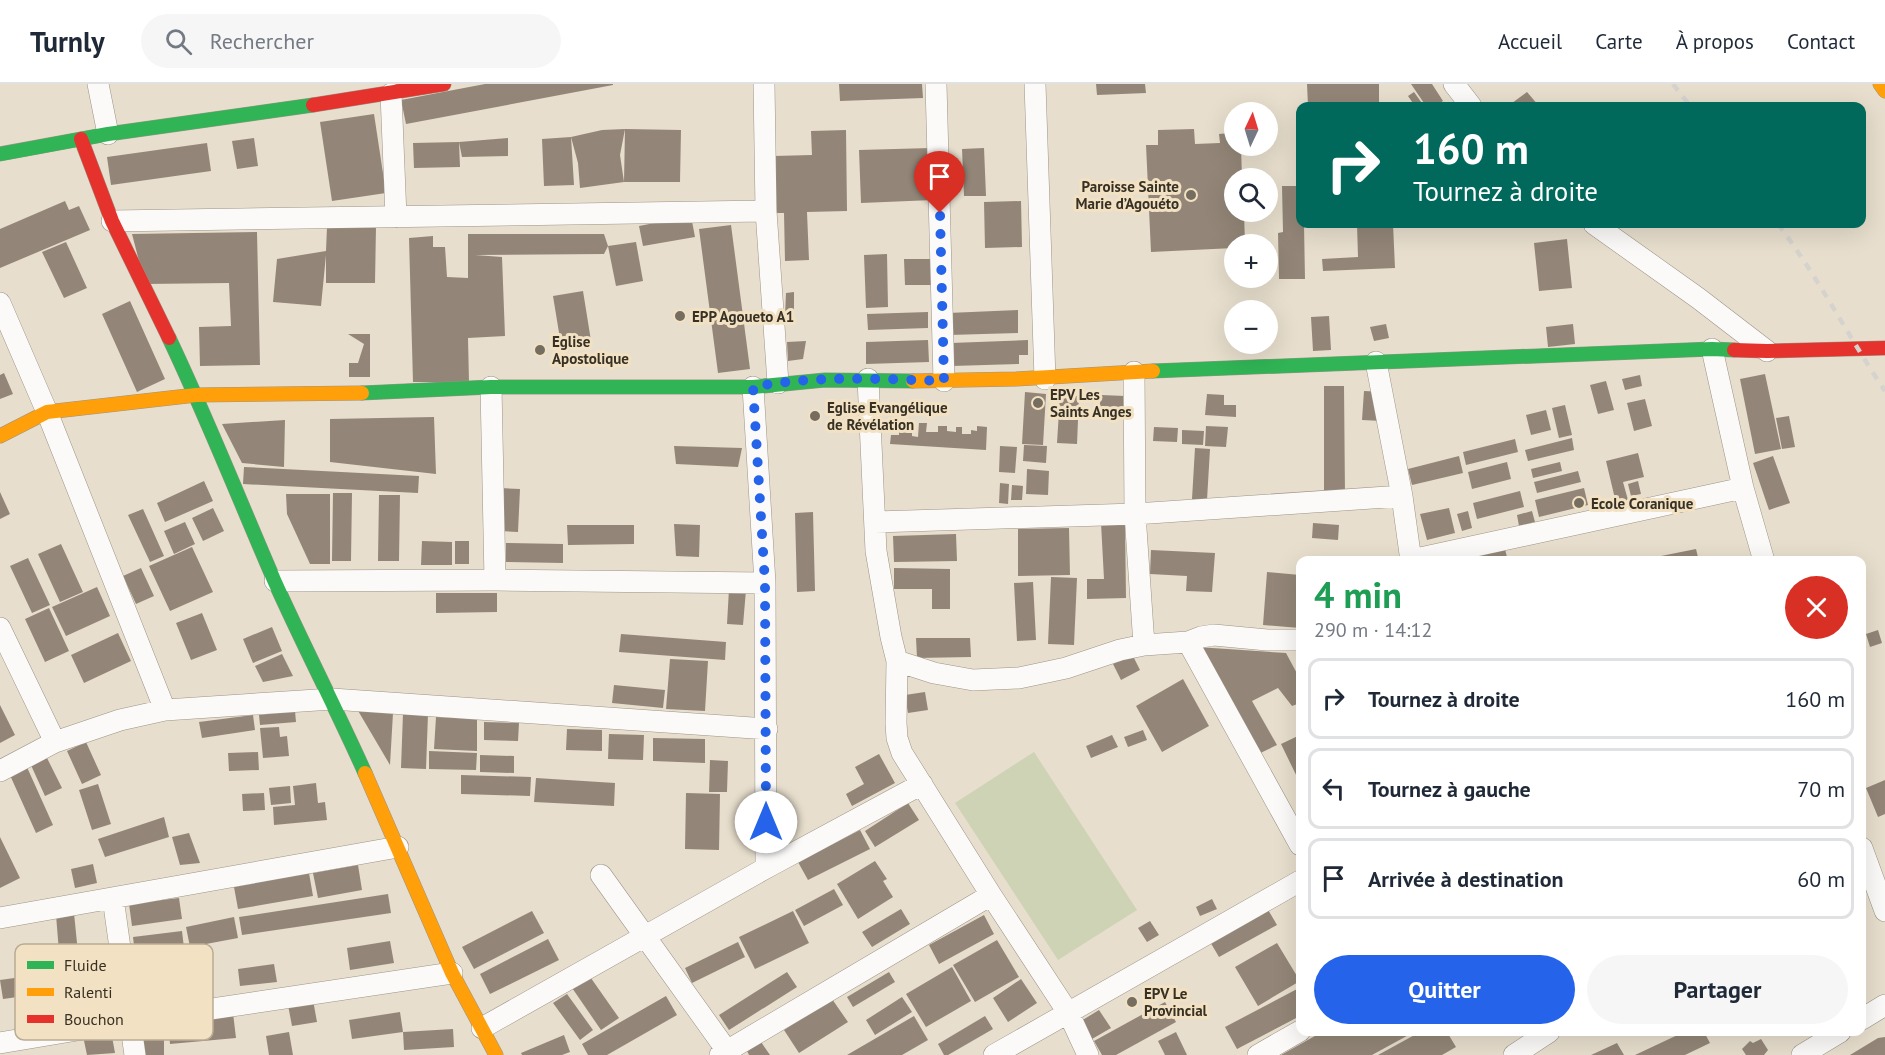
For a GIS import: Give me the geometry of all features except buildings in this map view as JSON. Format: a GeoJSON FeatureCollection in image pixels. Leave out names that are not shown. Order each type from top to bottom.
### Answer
{"type":"FeatureCollection","features":[{"type":"Feature","properties":{"kind":"street"},"geometry":{"type":"LineString","coordinates":[[98,84],[108,134]]}},
{"type":"Feature","properties":{"kind":"street"},"geometry":{"type":"LineString","coordinates":[[0,154],[108,134],[392,94],[444,84]]}},
{"type":"Feature","properties":{"kind":"street"},"geometry":{"type":"LineString","coordinates":[[764,84],[766,211],[777,382]]}},
{"type":"Feature","properties":{"kind":"street"},"geometry":{"type":"LineString","coordinates":[[936,84],[944,381]]}},
{"type":"Feature","properties":{"kind":"street"},"geometry":{"type":"LineString","coordinates":[[1035,84],[1045,379]]}},
{"type":"Feature","properties":{"kind":"street"},"geometry":{"type":"LineString","coordinates":[[1454,84],[1468,102]]}},
{"type":"Feature","properties":{"kind":"street"},"geometry":{"type":"LineString","coordinates":[[1880,84],[1885,91]]}},
{"type":"Feature","properties":{"kind":"street"},"geometry":{"type":"LineString","coordinates":[[392,94],[396,216]]}},
{"type":"Feature","properties":{"kind":"street"},"geometry":{"type":"LineString","coordinates":[[81,139],[112,221],[196,395],[275,581],[332,699],[452,973],[496,1055]]}},
{"type":"Feature","properties":{"kind":"street"},"geometry":{"type":"LineString","coordinates":[[112,221],[766,211]]}},
{"type":"Feature","properties":{"kind":"street"},"geometry":{"type":"LineString","coordinates":[[1600,228],[1698,298],[1767,351]]}},
{"type":"Feature","properties":{"kind":"street"},"geometry":{"type":"LineString","coordinates":[[0,303],[47,412],[165,710]]}},
{"type":"Feature","properties":{"kind":"street"},"geometry":{"type":"LineString","coordinates":[[0,436],[47,412],[196,395],[401,392],[490,387],[753,387],[777,382],[868,379],[944,381],[1045,379],[1134,372],[1712,349],[1767,351],[1885,348]]}},
{"type":"Feature","properties":{"kind":"street"},"geometry":{"type":"LineString","coordinates":[[1712,349],[1743,488],[1763,556]]}},
{"type":"Feature","properties":{"kind":"street"},"geometry":{"type":"LineString","coordinates":[[1376,362],[1402,496],[1410,556]]}},
{"type":"Feature","properties":{"kind":"street"},"geometry":{"type":"LineString","coordinates":[[1134,372],[1135,514],[1144,645]]}},
{"type":"Feature","properties":{"kind":"street"},"geometry":{"type":"LineString","coordinates":[[868,379],[879,576],[897,661],[897,738],[902,753],[1069,1014],[1088,1055]]}},
{"type":"Feature","properties":{"kind":"street"},"geometry":{"type":"LineString","coordinates":[[490,387],[495,580]]}},
{"type":"Feature","properties":{"kind":"street"},"geometry":{"type":"LineString","coordinates":[[753,387],[765,583],[766,868]]}},
{"type":"Feature","properties":{"kind":"street"},"geometry":{"type":"LineString","coordinates":[[1434,556],[1743,488]]}},
{"type":"Feature","properties":{"kind":"street"},"geometry":{"type":"LineString","coordinates":[[875,522],[1135,514],[1402,496]]}},
{"type":"Feature","properties":{"kind":"street"},"geometry":{"type":"LineString","coordinates":[[275,581],[495,580],[765,583]]}},
{"type":"Feature","properties":{"kind":"street"},"geometry":{"type":"LineString","coordinates":[[0,628],[55,742]]}},
{"type":"Feature","properties":{"kind":"street"},"geometry":{"type":"LineString","coordinates":[[897,661],[934,673],[973,680],[1019,678],[1066,668],[1120,650],[1144,645],[1188,642],[1214,635],[1296,640]]}},
{"type":"Feature","properties":{"kind":"street"},"geometry":{"type":"LineString","coordinates":[[1188,642],[1296,838]]}},
{"type":"Feature","properties":{"kind":"street"},"geometry":{"type":"LineString","coordinates":[[0,771],[55,742],[120,720],[165,710],[332,699],[767,729]]}},
{"type":"Feature","properties":{"kind":"street"},"geometry":{"type":"LineString","coordinates":[[482,1028],[766,868],[922,784]]}},
{"type":"Feature","properties":{"kind":"street"},"geometry":{"type":"LineString","coordinates":[[0,918],[398,847]]}},
{"type":"Feature","properties":{"kind":"street"},"geometry":{"type":"LineString","coordinates":[[1866,863],[1885,911]]}},
{"type":"Feature","properties":{"kind":"street"},"geometry":{"type":"LineString","coordinates":[[601,875],[726,1054],[991,895]]}},
{"type":"Feature","properties":{"kind":"street"},"geometry":{"type":"LineString","coordinates":[[994,1055],[1296,883]]}},
{"type":"Feature","properties":{"kind":"street"},"geometry":{"type":"LineString","coordinates":[[113,898],[120,944]]}},
{"type":"Feature","properties":{"kind":"street"},"geometry":{"type":"LineString","coordinates":[[213,1009],[452,973]]}},
{"type":"Feature","properties":{"kind":"street"},"geometry":{"type":"LineString","coordinates":[[1866,1017],[1885,1005]]}},
{"type":"Feature","properties":{"kind":"street"},"geometry":{"type":"LineString","coordinates":[[1258,1055],[1296,1033]]}},
{"type":"Feature","properties":{"kind":"street"},"geometry":{"type":"LineString","coordinates":[[1514,1055],[1544,1036]]}},
{"type":"Feature","properties":{"kind":"street"},"geometry":{"type":"LineString","coordinates":[[1802,1055],[1833,1036]]}},
{"type":"Feature","properties":{"kind":"street"},"geometry":{"type":"LineString","coordinates":[[0,1043],[18,1040]]}},
{"type":"Feature","properties":{"kind":"street"},"geometry":{"type":"LineString","coordinates":[[133,1040],[135,1055]]}},
{"type":"Feature","properties":{"kind":"green space"},"geometry":{"type":"Polygon","coordinates":[[[1034,752],[1137,910],[1058,960],[955,803],[1034,752]]]}},
{"type":"Feature","properties":{"kind":"railway"},"geometry":{"type":"LineString","coordinates":[[1673,84],[1687,102]]}},
{"type":"Feature","properties":{"kind":"railway"},"geometry":{"type":"LineString","coordinates":[[1781,228],[1885,391]]}},
{"type":"Feature","properties":{"kind":"traffic: fast"},"geometry":{"type":"LineString","coordinates":[[0,154],[108,134],[313,105]]}},
{"type":"Feature","properties":{"kind":"traffic: fast"},"geometry":{"type":"LineString","coordinates":[[169,338],[274,580],[365,773]]}},
{"type":"Feature","properties":{"kind":"traffic: fast"},"geometry":{"type":"LineString","coordinates":[[1153,371],[1734,350]]}},
{"type":"Feature","properties":{"kind":"traffic: fast"},"geometry":{"type":"LineString","coordinates":[[362,393],[491,387],[753,387],[825,380],[913,381]]}},
{"type":"Feature","properties":{"kind":"traffic: slow"},"geometry":{"type":"LineString","coordinates":[[1880,84],[1885,91]]}},
{"type":"Feature","properties":{"kind":"traffic: slow"},"geometry":{"type":"LineString","coordinates":[[913,381],[1016,379],[1153,371]]}},
{"type":"Feature","properties":{"kind":"traffic: slow"},"geometry":{"type":"LineString","coordinates":[[0,436],[47,412],[196,395],[362,393]]}},
{"type":"Feature","properties":{"kind":"traffic: slow"},"geometry":{"type":"LineString","coordinates":[[365,773],[452,973],[496,1055]]}},
{"type":"Feature","properties":{"kind":"traffic: jam"},"geometry":{"type":"LineString","coordinates":[[313,105],[444,84]]}},
{"type":"Feature","properties":{"kind":"traffic: jam"},"geometry":{"type":"LineString","coordinates":[[81,139],[112,221],[169,338]]}},
{"type":"Feature","properties":{"kind":"traffic: jam"},"geometry":{"type":"LineString","coordinates":[[1734,350],[1885,348]]}},
{"type":"Feature","properties":{"kind":"place","name":"Paroisse Sainte Marie d’Agouéto"},"geometry":{"type":"Point","coordinates":[1191,195]}},
{"type":"Feature","properties":{"kind":"place","name":"EPP Agoueto A1"},"geometry":{"type":"Point","coordinates":[680,316]}},
{"type":"Feature","properties":{"kind":"place","name":"Eglise Apostolique"},"geometry":{"type":"Point","coordinates":[540,350]}},
{"type":"Feature","properties":{"kind":"place","name":"EPV Les Saints Anges"},"geometry":{"type":"Point","coordinates":[1038,403]}},
{"type":"Feature","properties":{"kind":"place","name":"Eglise Evangélique de Révélation"},"geometry":{"type":"Point","coordinates":[815,416]}},
{"type":"Feature","properties":{"kind":"place","name":"Ecole Coranique"},"geometry":{"type":"Point","coordinates":[1579,503]}},
{"type":"Feature","properties":{"kind":"place","name":"EPV Le Provincial"},"geometry":{"type":"Point","coordinates":[1132,1002]}},
{"type":"Feature","properties":{"kind":"route"},"geometry":{"type":"LineString","coordinates":[[766,822],[765,583],[753,387],[777,382],[868,379],[944,381],[940,213]]}}]}
